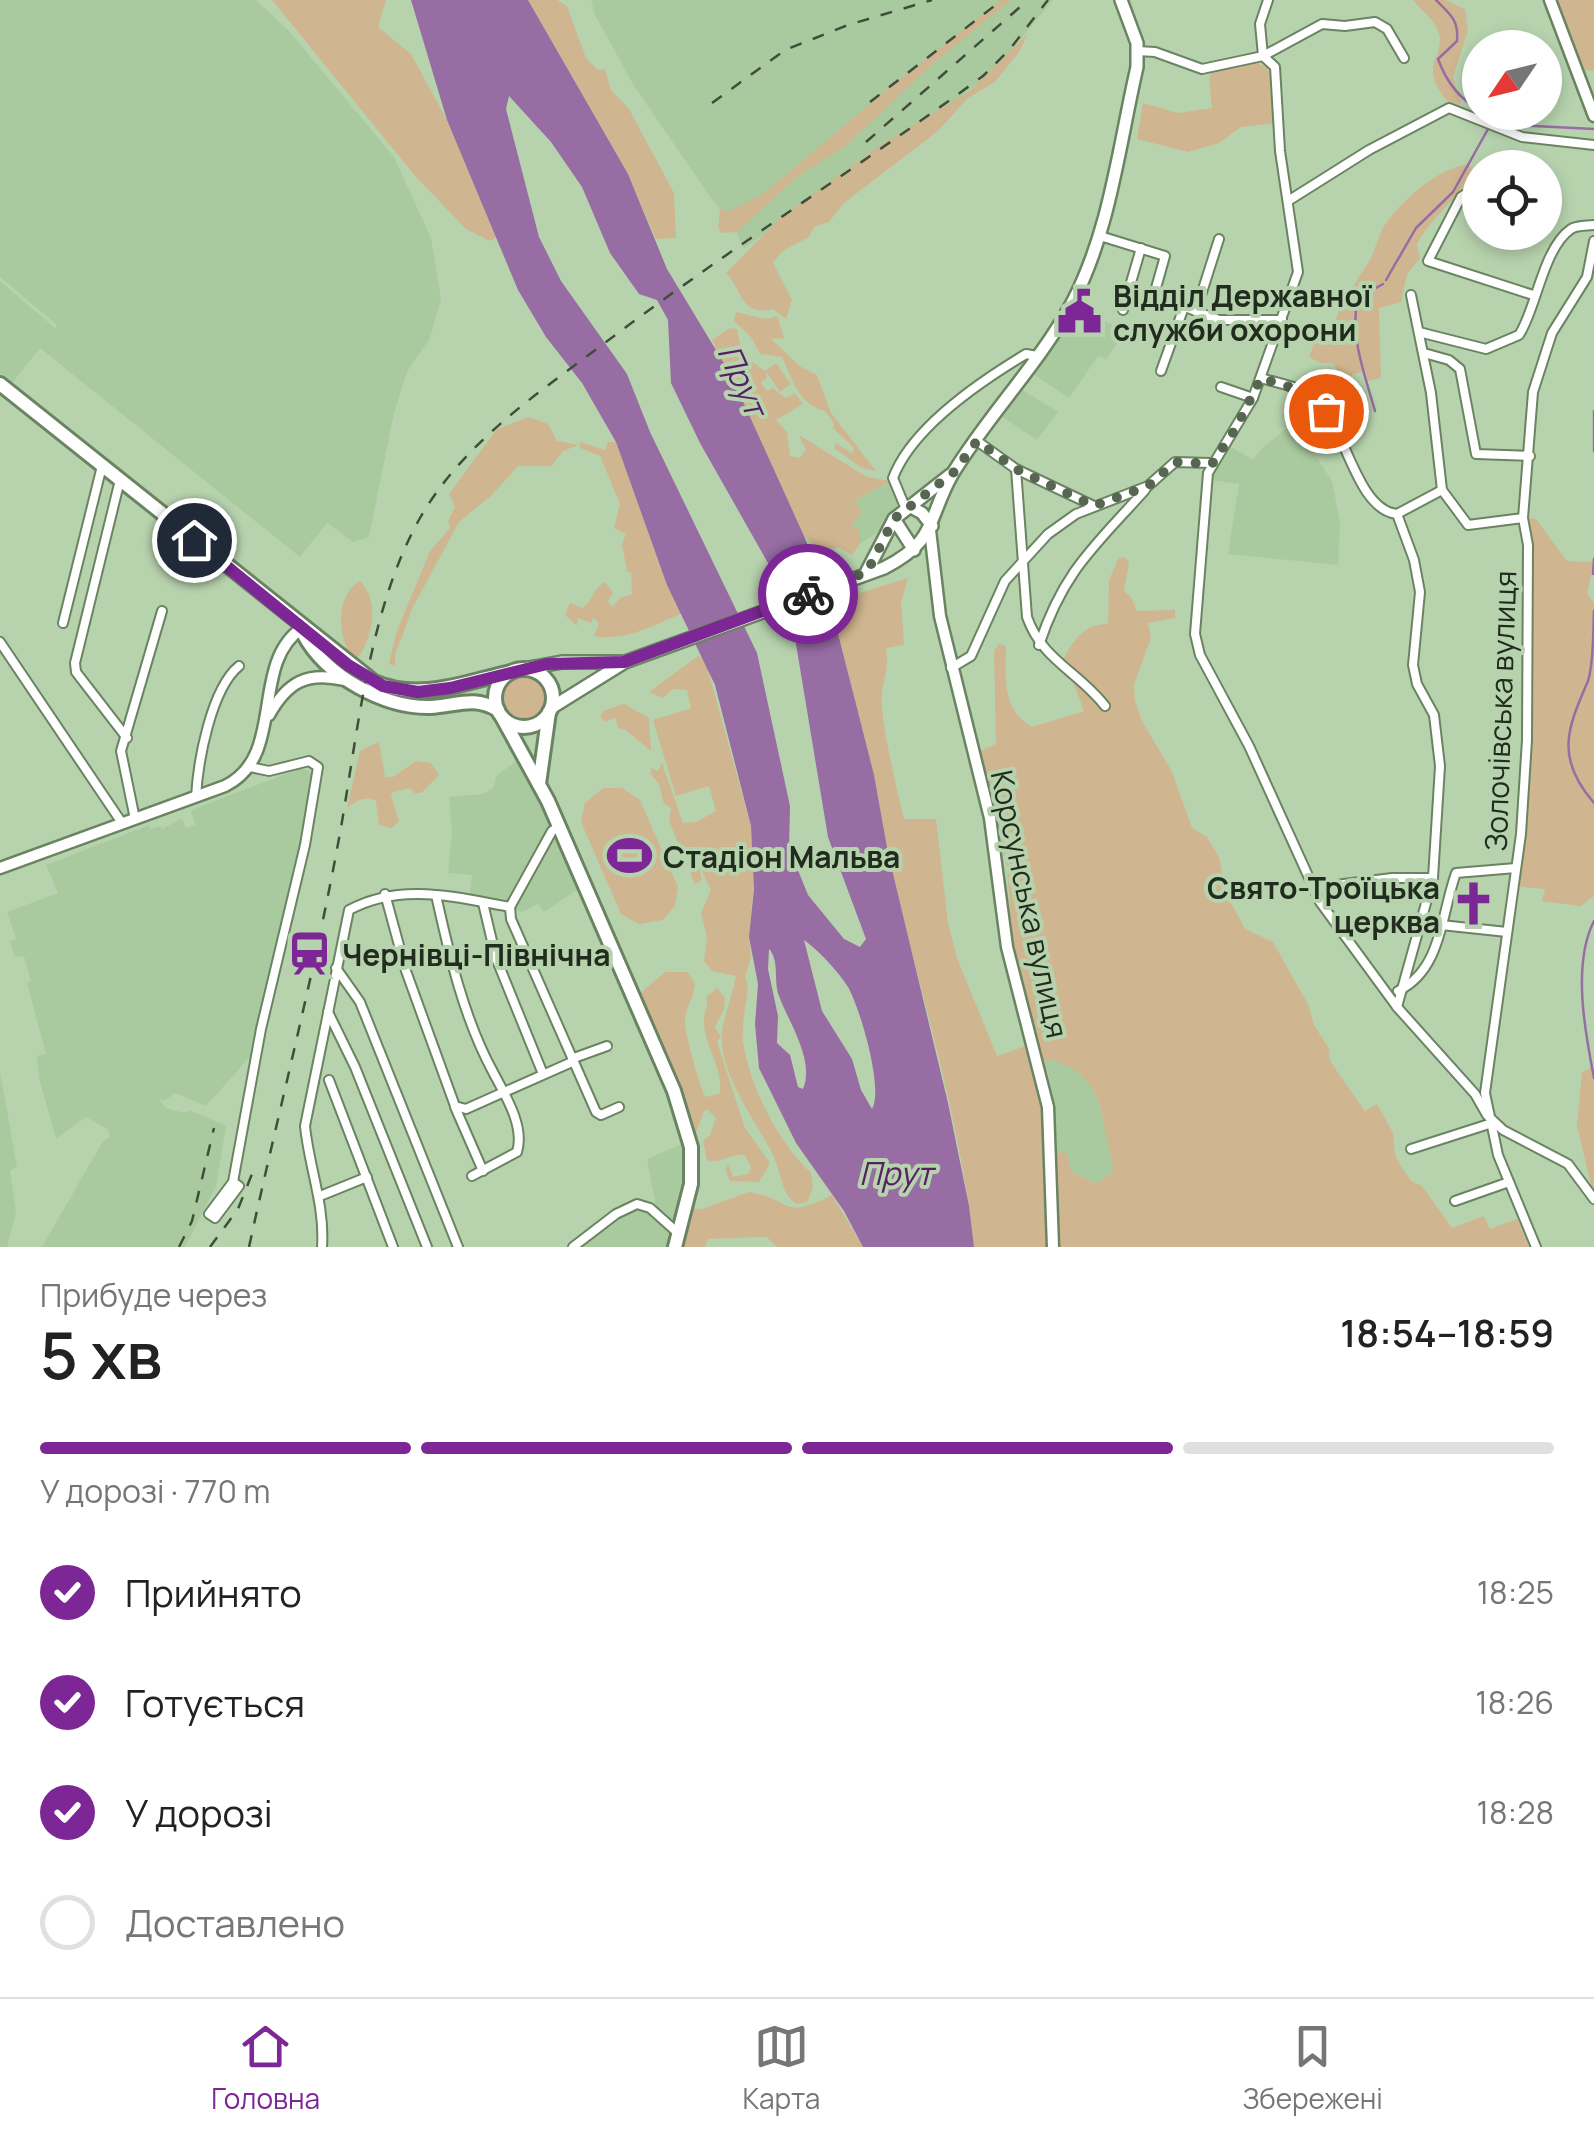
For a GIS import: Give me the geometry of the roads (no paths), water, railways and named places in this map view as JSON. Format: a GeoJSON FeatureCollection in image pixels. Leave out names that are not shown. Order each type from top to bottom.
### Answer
{"type":"FeatureCollection","features":[{"type":"Feature","properties":{"kind":"highway"},"geometry":{"type":"LineString","coordinates":[[0,384],[374,682],[397,690],[439,690],[517,670],[536,671],[552,691],[539,784]]}},
{"type":"Feature","properties":{"kind":"highway"},"geometry":{"type":"LineString","coordinates":[[302,628],[308,643],[370,695],[430,706],[473,700],[524,727],[539,723],[550,710]]}},
{"type":"Feature","properties":{"kind":"highway"},"geometry":{"type":"LineString","coordinates":[[517,670],[496,690],[500,714],[559,827],[674,1091],[688,1132],[692,1184],[677,1241]]}},
{"type":"Feature","properties":{"kind":"main road"},"geometry":{"type":"LineString","coordinates":[[550,710],[624,662],[884,568],[914,550],[931,528],[954,472],[1073,300],[1100,236],[1137,67],[1137,51],[1121,0]]}},
{"type":"Feature","properties":{"kind":"main road"},"geometry":{"type":"LineString","coordinates":[[1550,0],[1594,116]]}},
{"type":"Feature","properties":{"kind":"main road"},"geometry":{"type":"LineString","coordinates":[[861,574],[894,519],[954,472]]}},
{"type":"Feature","properties":{"kind":"main road"},"geometry":{"type":"LineString","coordinates":[[907,507],[922,513],[931,528]]}},
{"type":"Feature","properties":{"kind":"main road"},"geometry":{"type":"LineString","coordinates":[[894,519],[914,550]]}},
{"type":"Feature","properties":{"kind":"main road","name":"Корсунська вулиця"},"geometry":{"type":"LineString","coordinates":[[931,528],[934,575],[951,668],[990,818],[1014,980],[1048,1107],[1053,1247]]}},
{"type":"Feature","properties":{"kind":"main road","name":"Корсунська вулиця"},"geometry":{"type":"LineString","coordinates":[[914,550],[934,575]]}},
{"type":"Feature","properties":{"kind":"main road"},"geometry":{"type":"LineString","coordinates":[[0,868],[232,783],[250,767],[264,725],[278,656],[288,638],[302,628]]}},
{"type":"Feature","properties":{"kind":"main road"},"geometry":{"type":"LineString","coordinates":[[517,670],[562,662],[624,662]]}},
{"type":"Feature","properties":{"kind":"main road"},"geometry":{"type":"LineString","coordinates":[[264,725],[284,692],[303,678],[332,677],[352,683]]}},
{"type":"Feature","properties":{"kind":"street"},"geometry":{"type":"LineString","coordinates":[[1267,1],[1260,24],[1263,56],[1275,68],[1288,201],[1299,260],[1253,398],[1212,464],[1200,544],[1197,645],[1249,746],[1312,888],[1397,1007],[1475,1094],[1488,1120],[1568,1164],[1594,1199]]}},
{"type":"Feature","properties":{"kind":"street"},"geometry":{"type":"LineString","coordinates":[[1137,51],[1155,52],[1202,69],[1263,56],[1322,24],[1375,22],[1387,29],[1404,58]]}},
{"type":"Feature","properties":{"kind":"street"},"geometry":{"type":"LineString","coordinates":[[1288,201],[1370,150],[1449,108],[1522,137],[1594,145]]}},
{"type":"Feature","properties":{"kind":"street"},"geometry":{"type":"LineString","coordinates":[[1462,197],[1428,261],[1533,295]]}},
{"type":"Feature","properties":{"kind":"street"},"geometry":{"type":"LineString","coordinates":[[1419,332],[1486,348],[1519,334],[1533,295],[1570,229],[1594,225]]}},
{"type":"Feature","properties":{"kind":"street"},"geometry":{"type":"LineString","coordinates":[[1100,236],[1166,256],[1154,294],[1184,308],[1220,320],[1282,320]]}},
{"type":"Feature","properties":{"kind":"street"},"geometry":{"type":"LineString","coordinates":[[1196,311],[1219,239]]}},
{"type":"Feature","properties":{"kind":"street","name":"Золочівська вулиця"},"geometry":{"type":"LineString","coordinates":[[1536,1247],[1488,1120],[1485,1093],[1516,868],[1527,740],[1528,545],[1523,518],[1533,392],[1552,333],[1588,277],[1594,241]]}},
{"type":"Feature","properties":{"kind":"street"},"geometry":{"type":"LineString","coordinates":[[1123,310],[1141,248]]}},
{"type":"Feature","properties":{"kind":"street"},"geometry":{"type":"LineString","coordinates":[[1411,295],[1424,354],[1442,490],[1468,525],[1523,518]]}},
{"type":"Feature","properties":{"kind":"street"},"geometry":{"type":"LineString","coordinates":[[1161,370],[1184,308]]}},
{"type":"Feature","properties":{"kind":"street"},"geometry":{"type":"LineString","coordinates":[[907,507],[893,478],[905,454],[978,384],[1026,354],[1037,356]]}},
{"type":"Feature","properties":{"kind":"street"},"geometry":{"type":"LineString","coordinates":[[1424,354],[1449,360],[1460,369],[1476,454],[1530,456]]}},
{"type":"Feature","properties":{"kind":"street"},"geometry":{"type":"LineString","coordinates":[[1261,378],[1302,391],[1320,402],[1369,496],[1384,511],[1396,514],[1442,490]]}},
{"type":"Feature","properties":{"kind":"street"},"geometry":{"type":"LineString","coordinates":[[1221,386],[1253,398]]}},
{"type":"Feature","properties":{"kind":"street"},"geometry":{"type":"LineString","coordinates":[[977,441],[1016,469],[1094,506]]}},
{"type":"Feature","properties":{"kind":"street"},"geometry":{"type":"LineString","coordinates":[[1040,645],[1052,608],[1085,553],[1148,486],[1175,462],[1212,464]]}},
{"type":"Feature","properties":{"kind":"street"},"geometry":{"type":"LineString","coordinates":[[64,623],[102,466]]}},
{"type":"Feature","properties":{"kind":"street"},"geometry":{"type":"LineString","coordinates":[[1016,469],[1026,616],[1040,645],[1105,706]]}},
{"type":"Feature","properties":{"kind":"street"},"geometry":{"type":"LineString","coordinates":[[120,480],[75,663],[76,672],[127,738]]}},
{"type":"Feature","properties":{"kind":"street"},"geometry":{"type":"LineString","coordinates":[[951,668],[971,656],[994,600],[1048,534],[1094,506],[1148,486]]}},
{"type":"Feature","properties":{"kind":"street"},"geometry":{"type":"LineString","coordinates":[[1396,514],[1414,560],[1420,592],[1414,675],[1434,715],[1439,736],[1434,878],[1398,991],[1397,1007]]}},
{"type":"Feature","properties":{"kind":"street"},"geometry":{"type":"LineString","coordinates":[[135,819],[121,751],[162,611]]}},
{"type":"Feature","properties":{"kind":"street"},"geometry":{"type":"LineString","coordinates":[[0,642],[122,824]]}},
{"type":"Feature","properties":{"kind":"street"},"geometry":{"type":"LineString","coordinates":[[196,797],[204,746],[220,692],[239,666]]}},
{"type":"Feature","properties":{"kind":"street"},"geometry":{"type":"LineString","coordinates":[[233,1182],[239,1186],[215,1218],[209,1214],[233,1182],[261,1029],[305,845],[318,767],[312,761],[269,771],[250,767]]}},
{"type":"Feature","properties":{"kind":"street"},"geometry":{"type":"LineString","coordinates":[[510,908],[552,831],[559,827]]}},
{"type":"Feature","properties":{"kind":"street"},"geometry":{"type":"LineString","coordinates":[[1398,991],[1414,984],[1426,970],[1456,873],[1516,868]]}},
{"type":"Feature","properties":{"kind":"street"},"geometry":{"type":"LineString","coordinates":[[1312,888],[1392,878],[1434,878]]}},
{"type":"Feature","properties":{"kind":"street"},"geometry":{"type":"LineString","coordinates":[[322,1247],[320,1196],[308,1156],[305,1126],[348,910],[386,894],[436,895],[510,908]]}},
{"type":"Feature","properties":{"kind":"street"},"geometry":{"type":"LineString","coordinates":[[386,894],[412,986],[454,1106],[483,1172]]}},
{"type":"Feature","properties":{"kind":"street"},"geometry":{"type":"LineString","coordinates":[[436,895],[474,1031],[504,1092],[520,1144],[513,1156],[472,1176]]}},
{"type":"Feature","properties":{"kind":"street"},"geometry":{"type":"LineString","coordinates":[[483,902],[496,958],[543,1074]]}},
{"type":"Feature","properties":{"kind":"street"},"geometry":{"type":"LineString","coordinates":[[510,908],[598,1114],[619,1107]]}},
{"type":"Feature","properties":{"kind":"street"},"geometry":{"type":"LineString","coordinates":[[1441,925],[1507,932]]}},
{"type":"Feature","properties":{"kind":"street"},"geometry":{"type":"LineString","coordinates":[[336,968],[360,1002],[458,1247]]}},
{"type":"Feature","properties":{"kind":"street"},"geometry":{"type":"LineString","coordinates":[[328,1012],[356,1067],[426,1247]]}},
{"type":"Feature","properties":{"kind":"street"},"geometry":{"type":"LineString","coordinates":[[454,1106],[466,1109],[607,1046]]}},
{"type":"Feature","properties":{"kind":"street"},"geometry":{"type":"LineString","coordinates":[[329,1080],[393,1247]]}},
{"type":"Feature","properties":{"kind":"street"},"geometry":{"type":"LineString","coordinates":[[1411,1149],[1488,1120]]}},
{"type":"Feature","properties":{"kind":"street"},"geometry":{"type":"LineString","coordinates":[[320,1196],[367,1177]]}},
{"type":"Feature","properties":{"kind":"street"},"geometry":{"type":"LineString","coordinates":[[1455,1201],[1509,1182]]}},
{"type":"Feature","properties":{"kind":"street"},"geometry":{"type":"LineString","coordinates":[[573,1247],[616,1214],[637,1204],[650,1208],[677,1241]]}},
{"type":"Feature","properties":{"kind":"water","name":"Прут"},"geometry":{"type":"Polygon","coordinates":[[[411,0],[528,0],[628,174],[667,269],[731,375],[830,602],[874,775],[888,853],[948,1103],[974,1247],[863,1247],[844,1211],[796,1143],[759,1068],[755,1024],[758,984],[749,937],[754,889],[751,826],[715,685],[667,585],[616,442],[582,383],[546,337],[518,290],[447,120],[411,0]],[[509,96],[506,109],[539,237],[561,281],[627,374],[650,432],[757,653],[790,806],[789,848],[808,895],[844,939],[860,947],[866,939],[828,837],[793,626],[781,586],[700,443],[671,383],[668,320],[657,300],[639,294],[610,253],[582,187],[551,142],[509,96]],[[804,940],[822,1011],[852,1059],[861,1090],[872,1109],[873,1067],[853,997],[833,968],[804,940]],[[769,949],[768,969],[778,1016],[777,1043],[790,1055],[798,1087],[803,1089],[806,1066],[779,996],[769,949]]]}},
{"type":"Feature","properties":{"kind":"waterway"},"geometry":{"type":"LineString","coordinates":[[1436,0],[1457,28],[1457,41],[1438,59],[1462,96]]}},
{"type":"Feature","properties":{"kind":"waterway"},"geometry":{"type":"LineString","coordinates":[[1562,127],[1594,129]]}},
{"type":"Feature","properties":{"kind":"waterway"},"geometry":{"type":"LineString","coordinates":[[1386,280],[1416,228],[1453,192],[1487,130]]}},
{"type":"Feature","properties":{"kind":"waterway"},"geometry":{"type":"LineString","coordinates":[[1375,411],[1355,326],[1358,298],[1383,284]]}},
{"type":"Feature","properties":{"kind":"waterway"},"geometry":{"type":"LineString","coordinates":[[1594,411],[1594,451]]}},
{"type":"Feature","properties":{"kind":"waterway"},"geometry":{"type":"LineString","coordinates":[[1593,574],[1594,559]]}},
{"type":"Feature","properties":{"kind":"waterway"},"geometry":{"type":"LineString","coordinates":[[1594,611],[1590,673],[1570,729],[1569,743],[1574,772],[1594,803]]}},
{"type":"Feature","properties":{"kind":"waterway"},"geometry":{"type":"LineString","coordinates":[[1594,921],[1587,938],[1582,977],[1594,1078]]}},
{"type":"Feature","properties":{"kind":"railway"},"geometry":{"type":"LineString","coordinates":[[712,103],[785,50],[848,25],[932,0]]}},
{"type":"Feature","properties":{"kind":"railway"},"geometry":{"type":"LineString","coordinates":[[870,102],[1002,0]]}},
{"type":"Feature","properties":{"kind":"railway"},"geometry":{"type":"LineString","coordinates":[[866,142],[1028,0]]}},
{"type":"Feature","properties":{"kind":"railway"},"geometry":{"type":"LineString","coordinates":[[249,1247],[319,936],[377,631],[403,553],[420,518],[458,466],[529,400],[699,274],[983,76],[1048,0]]}},
{"type":"Feature","properties":{"kind":"railway"},"geometry":{"type":"LineString","coordinates":[[179,1247],[192,1221],[214,1128]]}},
{"type":"Feature","properties":{"kind":"railway"},"geometry":{"type":"LineString","coordinates":[[210,1247],[238,1209],[254,1169]]}},
{"type":"Feature","properties":{"kind":"place","name":"Відділ Державної служби охорони"},"geometry":{"type":"Point","coordinates":[1080,312]}},
{"type":"Feature","properties":{"kind":"place","name":"Стадіон Мальва"},"geometry":{"type":"Point","coordinates":[630,856]}},
{"type":"Feature","properties":{"kind":"place","name":"Свято-Троїцька церква"},"geometry":{"type":"Point","coordinates":[1473,904]}},
{"type":"Feature","properties":{"kind":"place","name":"Чернівці-Північна"},"geometry":{"type":"Point","coordinates":[309,954]}}]}
